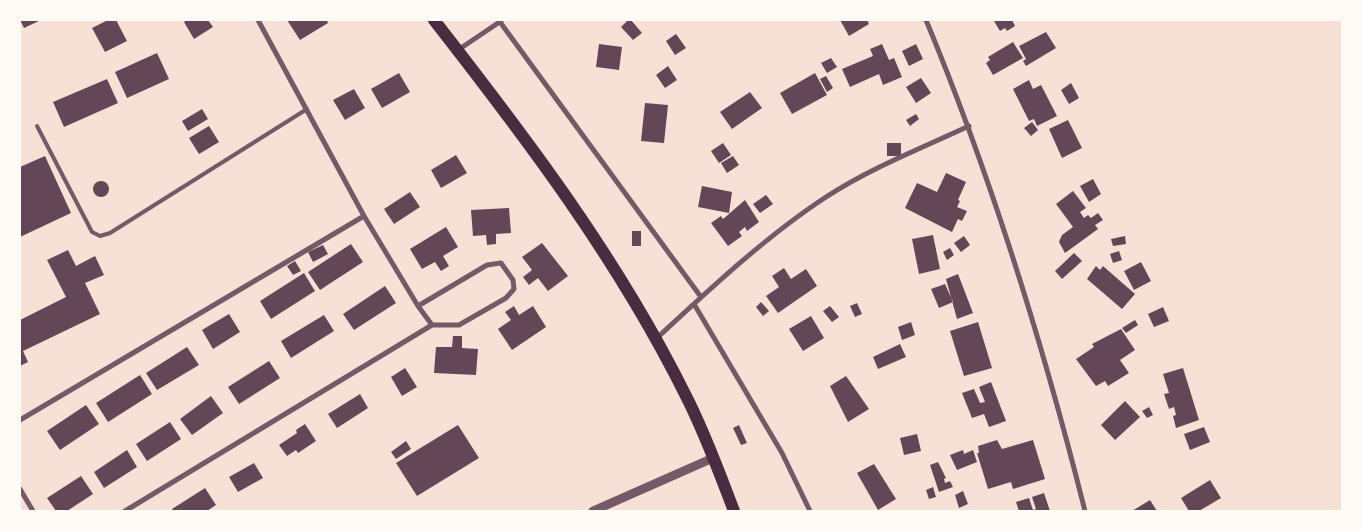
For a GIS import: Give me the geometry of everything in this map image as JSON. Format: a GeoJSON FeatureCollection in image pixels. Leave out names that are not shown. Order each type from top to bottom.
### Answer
{"type":"FeatureCollection","features":[{"type":"Feature","properties":{"kind":"highway"},"geometry":{"type":"LineString","coordinates":[[434,20],[569,198],[609,258],[656,338],[687,397],[734,511]]}},
{"type":"Feature","properties":{"kind":"street"},"geometry":{"type":"LineString","coordinates":[[258,20],[364,216],[418,306],[432,325]]}},
{"type":"Feature","properties":{"kind":"street"},"geometry":{"type":"LineString","coordinates":[[926,20],[969,126],[1021,280],[1066,434],[1086,511]]}},
{"type":"Feature","properties":{"kind":"street"},"geometry":{"type":"LineString","coordinates":[[458,51],[501,21],[701,297]]}},
{"type":"Feature","properties":{"kind":"street"},"geometry":{"type":"LineString","coordinates":[[656,338],[701,297],[782,230],[826,197],[860,178],[969,126]]}},
{"type":"Feature","properties":{"kind":"street"},"geometry":{"type":"LineString","coordinates":[[20,420],[364,216]]}},
{"type":"Feature","properties":{"kind":"street"},"geometry":{"type":"LineString","coordinates":[[125,511],[432,325],[459,325],[510,295],[514,289],[513,280],[508,270],[501,263],[487,265],[418,306]]}},
{"type":"Feature","properties":{"kind":"street"},"geometry":{"type":"LineString","coordinates":[[694,304],[782,453],[810,511]]}},
{"type":"Feature","properties":{"kind":"street"},"geometry":{"type":"LineString","coordinates":[[593,511],[713,458]]}},
{"type":"Feature","properties":{"kind":"street"},"geometry":{"type":"LineString","coordinates":[[20,489],[33,511]]}},
{"type":"Feature","properties":{"kind":"lane"},"geometry":{"type":"LineString","coordinates":[[37,126],[92,232],[100,236],[110,233],[306,109]]}},
{"type":"Feature","properties":{"kind":"building"},"geometry":{"type":"Polygon","coordinates":[[[20,20],[41,20],[24,28],[20,20]]]}},
{"type":"Feature","properties":{"kind":"building"},"geometry":{"type":"Polygon","coordinates":[[[108,20],[116,20],[127,41],[105,52],[92,28],[108,20]]]}},
{"type":"Feature","properties":{"kind":"building"},"geometry":{"type":"Polygon","coordinates":[[[187,20],[208,20],[213,27],[194,39],[184,22],[187,20]]]}},
{"type":"Feature","properties":{"kind":"building"},"geometry":{"type":"Polygon","coordinates":[[[287,20],[327,20],[328,23],[300,40],[287,20]]]}},
{"type":"Feature","properties":{"kind":"building"},"geometry":{"type":"Polygon","coordinates":[[[628,20],[631,20],[642,33],[633,40],[621,27],[628,20]]]}},
{"type":"Feature","properties":{"kind":"building"},"geometry":{"type":"Polygon","coordinates":[[[840,20],[867,20],[869,24],[849,36],[840,20]]]}},
{"type":"Feature","properties":{"kind":"building"},"geometry":{"type":"Polygon","coordinates":[[[1012,20],[1015,26],[1007,31],[1005,28],[1000,31],[994,21],[1012,20]]]}},
{"type":"Feature","properties":{"kind":"building"},"geometry":{"type":"Polygon","coordinates":[[[1046,32],[1056,48],[1026,66],[1023,61],[1026,59],[1019,46],[1046,32]]]}},
{"type":"Feature","properties":{"kind":"building"},"geometry":{"type":"Polygon","coordinates":[[[676,34],[686,48],[675,55],[666,41],[676,34]]]}},
{"type":"Feature","properties":{"kind":"building"},"geometry":{"type":"Polygon","coordinates":[[[1013,42],[1023,58],[993,75],[986,63],[990,60],[988,57],[1013,42]]]}},
{"type":"Feature","properties":{"kind":"building"},"geometry":{"type":"Polygon","coordinates":[[[599,44],[622,47],[619,70],[596,67],[599,44]]]}},
{"type":"Feature","properties":{"kind":"building"},"geometry":{"type":"Polygon","coordinates":[[[882,44],[889,60],[894,58],[902,77],[883,85],[879,74],[850,87],[842,69],[873,56],[870,49],[882,44]]]}},
{"type":"Feature","properties":{"kind":"building"},"geometry":{"type":"Polygon","coordinates":[[[916,44],[923,59],[909,66],[902,51],[916,44]]]}},
{"type":"Feature","properties":{"kind":"building"},"geometry":{"type":"Polygon","coordinates":[[[157,53],[169,79],[127,98],[115,72],[157,53]]]}},
{"type":"Feature","properties":{"kind":"building"},"geometry":{"type":"Polygon","coordinates":[[[831,58],[837,67],[827,73],[821,63],[831,58]]]}},
{"type":"Feature","properties":{"kind":"building"},"geometry":{"type":"Polygon","coordinates":[[[668,66],[677,80],[665,88],[656,75],[668,66]]]}},
{"type":"Feature","properties":{"kind":"building"},"geometry":{"type":"Polygon","coordinates":[[[399,73],[410,92],[382,108],[371,89],[399,73]]]}},
{"type":"Feature","properties":{"kind":"building"},"geometry":{"type":"Polygon","coordinates":[[[815,73],[827,95],[792,114],[780,93],[815,73]]]}},
{"type":"Feature","properties":{"kind":"building"},"geometry":{"type":"Polygon","coordinates":[[[826,76],[833,88],[827,92],[820,79],[826,76]]]}},
{"type":"Feature","properties":{"kind":"building"},"geometry":{"type":"Polygon","coordinates":[[[921,78],[931,93],[916,103],[906,87],[921,78]]]}},
{"type":"Feature","properties":{"kind":"building"},"geometry":{"type":"Polygon","coordinates":[[[107,79],[118,103],[64,127],[53,102],[107,79]]]}},
{"type":"Feature","properties":{"kind":"building"},"geometry":{"type":"Polygon","coordinates":[[[1029,80],[1033,89],[1041,85],[1057,116],[1037,126],[1034,119],[1029,121],[1013,89],[1029,80]]]}},
{"type":"Feature","properties":{"kind":"building"},"geometry":{"type":"Polygon","coordinates":[[[1071,83],[1079,98],[1069,104],[1061,90],[1071,83]]]}},
{"type":"Feature","properties":{"kind":"building"},"geometry":{"type":"Polygon","coordinates":[[[354,89],[365,108],[345,120],[333,100],[354,89]]]}},
{"type":"Feature","properties":{"kind":"building"},"geometry":{"type":"Polygon","coordinates":[[[750,92],[762,108],[732,129],[720,112],[750,92]]]}},
{"type":"Feature","properties":{"kind":"building"},"geometry":{"type":"Polygon","coordinates":[[[645,103],[668,105],[664,143],[641,141],[645,103]]]}},
{"type":"Feature","properties":{"kind":"building"},"geometry":{"type":"Polygon","coordinates":[[[202,109],[208,119],[188,131],[182,121],[202,109]]]}},
{"type":"Feature","properties":{"kind":"building"},"geometry":{"type":"Polygon","coordinates":[[[916,114],[919,119],[910,126],[906,120],[916,114]]]}},
{"type":"Feature","properties":{"kind":"building"},"geometry":{"type":"Polygon","coordinates":[[[1068,120],[1082,148],[1062,158],[1049,129],[1068,120]]]}},
{"type":"Feature","properties":{"kind":"building"},"geometry":{"type":"Polygon","coordinates":[[[1032,122],[1038,130],[1031,136],[1024,128],[1032,122]]]}},
{"type":"Feature","properties":{"kind":"building"},"geometry":{"type":"Polygon","coordinates":[[[209,126],[219,142],[199,154],[189,138],[209,126]]]}},
{"type":"Feature","properties":{"kind":"building"},"geometry":{"type":"Polygon","coordinates":[[[723,143],[731,155],[719,163],[711,151],[723,143]]]}},
{"type":"Feature","properties":{"kind":"building"},"geometry":{"type":"Polygon","coordinates":[[[887,143],[901,143],[901,156],[887,156],[887,143]]]}},
{"type":"Feature","properties":{"kind":"building"},"geometry":{"type":"Polygon","coordinates":[[[456,155],[467,173],[441,188],[431,170],[456,155]]]}},
{"type":"Feature","properties":{"kind":"building"},"geometry":{"type":"Polygon","coordinates":[[[45,156],[71,213],[20,237],[20,167],[45,156]]]}},
{"type":"Feature","properties":{"kind":"building"},"geometry":{"type":"Polygon","coordinates":[[[733,156],[739,165],[727,173],[721,163],[733,156]]]}},
{"type":"Feature","properties":{"kind":"building"},"geometry":{"type":"Polygon","coordinates":[[[946,173],[966,182],[957,207],[967,211],[962,221],[958,219],[952,232],[905,208],[917,183],[937,192],[946,173]]]}},
{"type":"Feature","properties":{"kind":"building"},"geometry":{"type":"Polygon","coordinates":[[[1093,179],[1101,194],[1089,202],[1080,186],[1093,179]]]}},
{"type":"Feature","properties":{"kind":"building"},"geometry":{"type":"Polygon","coordinates":[[[101,181],[107,183],[109,189],[107,195],[101,197],[95,195],[93,189],[95,183],[101,181]]]}},
{"type":"Feature","properties":{"kind":"building"},"geometry":{"type":"Polygon","coordinates":[[[702,186],[732,192],[729,213],[698,207],[702,186]]]}},
{"type":"Feature","properties":{"kind":"building"},"geometry":{"type":"Polygon","coordinates":[[[1073,191],[1086,208],[1080,212],[1084,218],[1088,215],[1091,218],[1098,213],[1103,220],[1095,225],[1098,229],[1065,253],[1059,242],[1062,235],[1073,227],[1056,204],[1073,191]]]}},
{"type":"Feature","properties":{"kind":"building"},"geometry":{"type":"Polygon","coordinates":[[[410,192],[420,207],[394,224],[384,209],[410,192]]]}},
{"type":"Feature","properties":{"kind":"building"},"geometry":{"type":"Polygon","coordinates":[[[766,195],[773,204],[760,213],[753,204],[766,195]]]}},
{"type":"Feature","properties":{"kind":"building"},"geometry":{"type":"Polygon","coordinates":[[[745,200],[759,222],[747,231],[745,227],[739,232],[742,236],[728,246],[711,223],[721,216],[723,219],[745,200]]]}},
{"type":"Feature","properties":{"kind":"building"},"geometry":{"type":"Polygon","coordinates":[[[509,208],[511,233],[496,234],[496,244],[487,245],[486,235],[473,236],[471,210],[509,208]]]}},
{"type":"Feature","properties":{"kind":"building"},"geometry":{"type":"Polygon","coordinates":[[[446,227],[458,247],[443,256],[449,266],[441,271],[435,262],[422,269],[410,249],[446,227]]]}},
{"type":"Feature","properties":{"kind":"building"},"geometry":{"type":"Polygon","coordinates":[[[632,231],[641,231],[641,246],[632,246],[632,231]]]}},
{"type":"Feature","properties":{"kind":"building"},"geometry":{"type":"Polygon","coordinates":[[[933,235],[940,269],[919,274],[912,239],[933,235]]]}},
{"type":"Feature","properties":{"kind":"building"},"geometry":{"type":"Polygon","coordinates":[[[964,236],[970,245],[961,252],[954,243],[964,236]]]}},
{"type":"Feature","properties":{"kind":"building"},"geometry":{"type":"Polygon","coordinates":[[[1125,236],[1126,244],[1113,246],[1111,239],[1125,236]]]}},
{"type":"Feature","properties":{"kind":"building"},"geometry":{"type":"Polygon","coordinates":[[[542,243],[568,276],[548,291],[538,278],[529,285],[523,277],[532,270],[522,257],[542,243]]]}},
{"type":"Feature","properties":{"kind":"building"},"geometry":{"type":"Polygon","coordinates":[[[351,244],[363,262],[320,290],[308,272],[351,244]]]}},
{"type":"Feature","properties":{"kind":"building"},"geometry":{"type":"Polygon","coordinates":[[[323,245],[328,254],[313,262],[308,252],[323,245]]]}},
{"type":"Feature","properties":{"kind":"building"},"geometry":{"type":"Polygon","coordinates":[[[950,248],[954,255],[947,260],[943,252],[950,248]]]}},
{"type":"Feature","properties":{"kind":"building"},"geometry":{"type":"Polygon","coordinates":[[[68,250],[76,266],[95,256],[104,275],[85,283],[100,314],[23,351],[28,362],[20,366],[20,320],[66,297],[47,260],[68,250]]]}},
{"type":"Feature","properties":{"kind":"building"},"geometry":{"type":"Polygon","coordinates":[[[1119,251],[1122,260],[1113,263],[1110,254],[1119,251]]]}},
{"type":"Feature","properties":{"kind":"building"},"geometry":{"type":"Polygon","coordinates":[[[1074,253],[1082,261],[1062,279],[1055,271],[1074,253]]]}},
{"type":"Feature","properties":{"kind":"building"},"geometry":{"type":"Polygon","coordinates":[[[295,261],[301,271],[293,275],[287,266],[295,261]]]}},
{"type":"Feature","properties":{"kind":"building"},"geometry":{"type":"Polygon","coordinates":[[[1141,262],[1151,281],[1134,290],[1124,271],[1141,262]]]}},
{"type":"Feature","properties":{"kind":"building"},"geometry":{"type":"Polygon","coordinates":[[[1096,266],[1100,270],[1103,266],[1135,294],[1122,309],[1087,279],[1096,266]]]}},
{"type":"Feature","properties":{"kind":"building"},"geometry":{"type":"Polygon","coordinates":[[[784,268],[791,279],[806,269],[817,286],[778,313],[766,296],[779,287],[772,276],[784,268]]]}},
{"type":"Feature","properties":{"kind":"building"},"geometry":{"type":"Polygon","coordinates":[[[304,273],[315,291],[271,319],[260,301],[304,273]]]}},
{"type":"Feature","properties":{"kind":"building"},"geometry":{"type":"Polygon","coordinates":[[[958,274],[973,313],[957,319],[946,279],[958,274]]]}},
{"type":"Feature","properties":{"kind":"building"},"geometry":{"type":"Polygon","coordinates":[[[945,284],[953,302],[939,308],[931,289],[945,284]]]}},
{"type":"Feature","properties":{"kind":"building"},"geometry":{"type":"Polygon","coordinates":[[[385,286],[396,303],[354,330],[343,314],[385,286]]]}},
{"type":"Feature","properties":{"kind":"building"},"geometry":{"type":"Polygon","coordinates":[[[761,302],[769,311],[763,316],[756,307],[761,302]]]}},
{"type":"Feature","properties":{"kind":"building"},"geometry":{"type":"Polygon","coordinates":[[[857,303],[862,314],[855,317],[850,306],[857,303]]]}},
{"type":"Feature","properties":{"kind":"building"},"geometry":{"type":"Polygon","coordinates":[[[514,306],[519,315],[533,306],[546,327],[512,350],[498,329],[511,320],[505,312],[514,306]]]}},
{"type":"Feature","properties":{"kind":"building"},"geometry":{"type":"Polygon","coordinates":[[[830,306],[839,317],[832,322],[823,311],[830,306]]]}},
{"type":"Feature","properties":{"kind":"building"},"geometry":{"type":"Polygon","coordinates":[[[1163,307],[1169,321],[1154,327],[1148,314],[1163,307]]]}},
{"type":"Feature","properties":{"kind":"building"},"geometry":{"type":"Polygon","coordinates":[[[229,314],[240,332],[213,349],[202,330],[229,314]]]}},
{"type":"Feature","properties":{"kind":"building"},"geometry":{"type":"Polygon","coordinates":[[[324,315],[334,331],[291,358],[281,341],[324,315]]]}},
{"type":"Feature","properties":{"kind":"building"},"geometry":{"type":"Polygon","coordinates":[[[811,316],[824,338],[803,351],[789,329],[811,316]]]}},
{"type":"Feature","properties":{"kind":"building"},"geometry":{"type":"Polygon","coordinates":[[[1135,320],[1138,325],[1126,333],[1122,328],[1135,320]]]}},
{"type":"Feature","properties":{"kind":"building"},"geometry":{"type":"Polygon","coordinates":[[[911,322],[915,335],[902,340],[898,327],[911,322]]]}},
{"type":"Feature","properties":{"kind":"building"},"geometry":{"type":"Polygon","coordinates":[[[978,322],[992,368],[964,376],[950,331],[978,322]]]}},
{"type":"Feature","properties":{"kind":"building"},"geometry":{"type":"Polygon","coordinates":[[[1121,329],[1135,350],[1120,360],[1129,373],[1108,386],[1105,381],[1096,386],[1076,359],[1094,347],[1092,344],[1121,329]]]}},
{"type":"Feature","properties":{"kind":"building"},"geometry":{"type":"Polygon","coordinates":[[[453,336],[462,336],[462,348],[478,349],[476,375],[434,373],[436,347],[452,347],[453,336]]]}},
{"type":"Feature","properties":{"kind":"building"},"geometry":{"type":"Polygon","coordinates":[[[900,344],[906,357],[878,369],[873,357],[900,344]]]}},
{"type":"Feature","properties":{"kind":"building"},"geometry":{"type":"Polygon","coordinates":[[[187,347],[199,365],[157,390],[146,373],[187,347]]]}},
{"type":"Feature","properties":{"kind":"building"},"geometry":{"type":"Polygon","coordinates":[[[269,361],[280,378],[239,404],[228,387],[269,361]]]}},
{"type":"Feature","properties":{"kind":"building"},"geometry":{"type":"Polygon","coordinates":[[[405,368],[417,387],[402,396],[391,377],[405,368]]]}},
{"type":"Feature","properties":{"kind":"building"},"geometry":{"type":"Polygon","coordinates":[[[1183,368],[1199,420],[1176,428],[1173,416],[1176,415],[1174,407],[1169,409],[1164,394],[1169,393],[1163,374],[1183,368]]]}},
{"type":"Feature","properties":{"kind":"building"},"geometry":{"type":"Polygon","coordinates":[[[140,375],[152,394],[108,422],[96,403],[140,375]]]}},
{"type":"Feature","properties":{"kind":"building"},"geometry":{"type":"Polygon","coordinates":[[[846,376],[869,409],[848,422],[830,386],[846,376]]]}},
{"type":"Feature","properties":{"kind":"building"},"geometry":{"type":"Polygon","coordinates":[[[991,382],[1006,421],[989,427],[984,414],[972,418],[962,393],[974,389],[980,403],[985,402],[979,387],[991,382]]]}},
{"type":"Feature","properties":{"kind":"building"},"geometry":{"type":"Polygon","coordinates":[[[360,394],[368,408],[337,428],[328,414],[360,394]]]}},
{"type":"Feature","properties":{"kind":"building"},"geometry":{"type":"Polygon","coordinates":[[[211,396],[223,413],[192,435],[180,419],[211,396]]]}},
{"type":"Feature","properties":{"kind":"building"},"geometry":{"type":"Polygon","coordinates":[[[1125,401],[1140,417],[1115,440],[1101,425],[1125,401]]]}},
{"type":"Feature","properties":{"kind":"building"},"geometry":{"type":"Polygon","coordinates":[[[86,405],[99,424],[60,450],[47,431],[86,405]]]}},
{"type":"Feature","properties":{"kind":"building"},"geometry":{"type":"Polygon","coordinates":[[[1149,407],[1153,415],[1147,418],[1142,411],[1149,407]]]}},
{"type":"Feature","properties":{"kind":"building"},"geometry":{"type":"Polygon","coordinates":[[[170,422],[181,439],[147,461],[136,444],[170,422]]]}},
{"type":"Feature","properties":{"kind":"building"},"geometry":{"type":"Polygon","coordinates":[[[305,424],[316,441],[298,453],[296,450],[287,456],[279,445],[297,433],[296,430],[305,424]]]}},
{"type":"Feature","properties":{"kind":"building"},"geometry":{"type":"Polygon","coordinates":[[[458,425],[479,458],[417,496],[396,463],[458,425]]]}},
{"type":"Feature","properties":{"kind":"building"},"geometry":{"type":"Polygon","coordinates":[[[739,425],[747,443],[741,445],[733,428],[739,425]]]}},
{"type":"Feature","properties":{"kind":"building"},"geometry":{"type":"Polygon","coordinates":[[[1204,427],[1210,442],[1190,450],[1184,434],[1204,427]]]}},
{"type":"Feature","properties":{"kind":"building"},"geometry":{"type":"Polygon","coordinates":[[[917,434],[921,451],[904,455],[900,438],[917,434]]]}},
{"type":"Feature","properties":{"kind":"building"},"geometry":{"type":"Polygon","coordinates":[[[997,440],[1002,449],[1033,440],[1045,479],[1013,489],[1011,482],[988,489],[977,453],[979,453],[978,446],[997,440]]]}},
{"type":"Feature","properties":{"kind":"building"},"geometry":{"type":"Polygon","coordinates":[[[406,441],[411,449],[396,459],[391,452],[406,441]]]}},
{"type":"Feature","properties":{"kind":"building"},"geometry":{"type":"Polygon","coordinates":[[[127,450],[137,467],[104,488],[94,472],[127,450]]]}},
{"type":"Feature","properties":{"kind":"building"},"geometry":{"type":"Polygon","coordinates":[[[963,450],[964,454],[973,450],[977,462],[957,470],[950,455],[963,450]]]}},
{"type":"Feature","properties":{"kind":"building"},"geometry":{"type":"Polygon","coordinates":[[[938,462],[946,478],[944,479],[945,483],[950,481],[953,487],[939,492],[930,465],[938,462]]]}},
{"type":"Feature","properties":{"kind":"building"},"geometry":{"type":"Polygon","coordinates":[[[254,463],[263,478],[238,492],[229,477],[254,463]]]}},
{"type":"Feature","properties":{"kind":"building"},"geometry":{"type":"Polygon","coordinates":[[[874,464],[896,499],[878,510],[857,473],[874,464]]]}},
{"type":"Feature","properties":{"kind":"building"},"geometry":{"type":"Polygon","coordinates":[[[81,476],[93,494],[67,511],[56,511],[47,498],[81,476]]]}},
{"type":"Feature","properties":{"kind":"building"},"geometry":{"type":"Polygon","coordinates":[[[1210,480],[1221,498],[1199,511],[1189,511],[1181,498],[1210,480]]]}},
{"type":"Feature","properties":{"kind":"building"},"geometry":{"type":"Polygon","coordinates":[[[933,487],[936,497],[929,499],[926,490],[933,487]]]}},
{"type":"Feature","properties":{"kind":"building"},"geometry":{"type":"Polygon","coordinates":[[[205,488],[216,505],[207,511],[174,511],[172,509],[205,488]]]}},
{"type":"Feature","properties":{"kind":"building"},"geometry":{"type":"Polygon","coordinates":[[[963,491],[968,504],[959,508],[955,495],[963,491]]]}},
{"type":"Feature","properties":{"kind":"building"},"geometry":{"type":"Polygon","coordinates":[[[1044,493],[1050,511],[1019,511],[1016,502],[1029,498],[1033,510],[1036,509],[1032,497],[1044,493]]]}},
{"type":"Feature","properties":{"kind":"building"},"geometry":{"type":"Polygon","coordinates":[[[1150,500],[1157,511],[1132,511],[1150,500]]]}}]}
